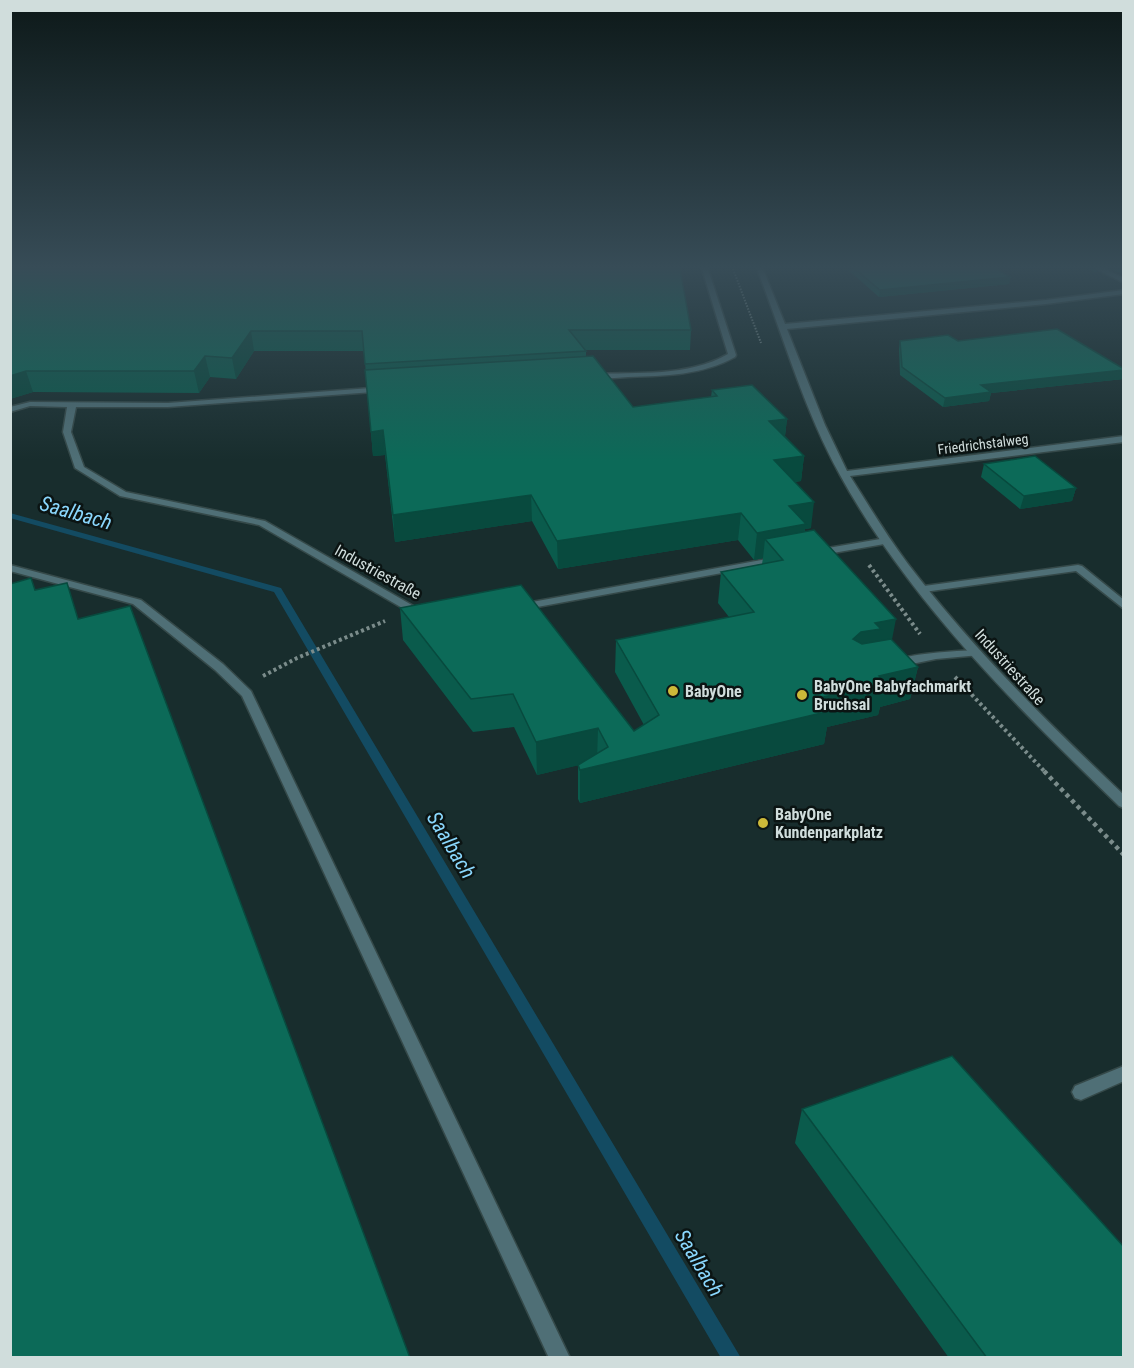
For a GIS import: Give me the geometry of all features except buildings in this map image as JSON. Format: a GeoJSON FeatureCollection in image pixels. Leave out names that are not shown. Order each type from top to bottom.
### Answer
{"type":"FeatureCollection","features":[{"type":"Feature","properties":{"kind":"street"},"geometry":{"type":"LineString","coordinates":[[580,377],[702,368],[723,362],[732,355],[725,333]]}},
{"type":"Feature","properties":{"kind":"street","name":"Industriestraße"},"geometry":{"type":"LineString","coordinates":[[784,333],[822,426],[845,474],[886,541],[976,653],[1033,716],[1124,803]]}},
{"type":"Feature","properties":{"kind":"street"},"geometry":{"type":"LineString","coordinates":[[10,410],[30,404],[168,405],[392,388]]}},
{"type":"Feature","properties":{"kind":"street","name":"Industriestraße"},"geometry":{"type":"LineString","coordinates":[[72,404],[67,432],[80,468],[123,494],[262,523],[415,611],[438,612]]}},
{"type":"Feature","properties":{"kind":"street","name":"Friedrichstalweg"},"geometry":{"type":"LineString","coordinates":[[845,474],[1124,439]]}},
{"type":"Feature","properties":{"kind":"street"},"geometry":{"type":"LineString","coordinates":[[808,554],[886,541]]}},
{"type":"Feature","properties":{"kind":"street"},"geometry":{"type":"LineString","coordinates":[[507,610],[785,558]]}},
{"type":"Feature","properties":{"kind":"street"},"geometry":{"type":"LineString","coordinates":[[10,568],[137,602],[248,694],[560,1358]]}},
{"type":"Feature","properties":{"kind":"street"},"geometry":{"type":"LineString","coordinates":[[924,590],[1078,568],[1124,606]]}},
{"type":"Feature","properties":{"kind":"street"},"geometry":{"type":"LineString","coordinates":[[889,664],[936,656],[976,653]]}},
{"type":"Feature","properties":{"kind":"street"},"geometry":{"type":"LineString","coordinates":[[1081,1092],[1124,1073]]}},
{"type":"Feature","properties":{"kind":"path"},"geometry":{"type":"LineString","coordinates":[[855,545],[936,656],[995,722],[1124,855]]}},
{"type":"Feature","properties":{"kind":"path"},"geometry":{"type":"LineString","coordinates":[[242,688],[297,658],[412,609]]}},
{"type":"Feature","properties":{"kind":"waterway","name":"Saalbach"},"geometry":{"type":"LineString","coordinates":[[10,515],[278,590],[732,1358]]}},
{"type":"Feature","properties":{"kind":"place","name":"BabyOne"},"geometry":{"type":"Point","coordinates":[673,691]}},
{"type":"Feature","properties":{"kind":"place","name":"BabyOne Babyfachmarkt Bruchsal"},"geometry":{"type":"Point","coordinates":[802,695]}},
{"type":"Feature","properties":{"kind":"place","name":"BabyOne Kundenparkplatz"},"geometry":{"type":"Point","coordinates":[763,823]}}]}
